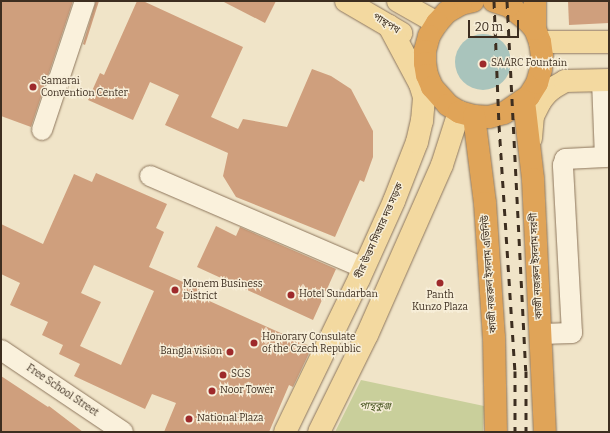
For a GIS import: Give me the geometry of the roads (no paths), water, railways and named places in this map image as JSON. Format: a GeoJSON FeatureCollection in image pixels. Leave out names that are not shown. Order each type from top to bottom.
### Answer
{"type":"FeatureCollection","features":[{"type":"Feature","properties":{"kind":"highway"},"geometry":{"type":"LineString","coordinates":[[473,1],[461,4],[447,12],[437,22],[429,36],[425,51],[427,75],[432,87],[443,101],[466,114],[489,117],[504,113],[524,101],[537,83],[541,69],[542,56],[531,18],[509,6],[494,1]]}},
{"type":"Feature","properties":{"kind":"highway","name":"কাজী নজরুল ইসলাম সরণী"},"geometry":{"type":"LineString","coordinates":[[524,101],[533,179],[545,432]]}},
{"type":"Feature","properties":{"kind":"highway","name":"কাজী নজরুল ইসলাম এভিনিউ"},"geometry":{"type":"LineString","coordinates":[[466,114],[487,234],[494,337],[496,432]]}},
{"type":"Feature","properties":{"kind":"main road","name":"পান্থপথ"},"geometry":{"type":"LineString","coordinates":[[346,1],[389,26],[425,51]]}},
{"type":"Feature","properties":{"kind":"main road"},"geometry":{"type":"LineString","coordinates":[[398,1],[437,22]]}},
{"type":"Feature","properties":{"kind":"main road"},"geometry":{"type":"LineString","coordinates":[[531,18],[609,42]]}},
{"type":"Feature","properties":{"kind":"main road","name":"বীর উত্তম সিআর দত্ত সড়ক"},"geometry":{"type":"LineString","coordinates":[[285,432],[361,274],[394,201],[417,142],[424,108],[424,97],[420,84],[389,26]]}},
{"type":"Feature","properties":{"kind":"main road"},"geometry":{"type":"LineString","coordinates":[[541,69],[607,77]]}},
{"type":"Feature","properties":{"kind":"main road"},"geometry":{"type":"LineString","coordinates":[[530,145],[533,116],[546,94],[565,81],[607,77]]}},
{"type":"Feature","properties":{"kind":"main road"},"geometry":{"type":"LineString","coordinates":[[319,432],[367,334],[466,114]]}},
{"type":"Feature","properties":{"kind":"main road"},"geometry":{"type":"LineString","coordinates":[[361,274],[386,290]]}},
{"type":"Feature","properties":{"kind":"main road"},"geometry":{"type":"LineString","coordinates":[[338,322],[367,334]]}},
{"type":"Feature","properties":{"kind":"street"},"geometry":{"type":"LineString","coordinates":[[42,130],[85,1]]}},
{"type":"Feature","properties":{"kind":"street"},"geometry":{"type":"LineString","coordinates":[[541,334],[572,333],[563,165],[565,159],[607,156],[607,77]]}},
{"type":"Feature","properties":{"kind":"street"},"geometry":{"type":"LineString","coordinates":[[150,176],[361,274]]}},
{"type":"Feature","properties":{"kind":"street","name":"Free School Street"},"geometry":{"type":"LineString","coordinates":[[1,350],[123,432]]}},
{"type":"Feature","properties":{"kind":"water","name":"SAARC Fountain"},"geometry":{"type":"Polygon","coordinates":[[[477,34],[489,34],[499,38],[507,46],[511,56],[511,68],[507,78],[499,86],[489,90],[477,90],[467,86],[459,78],[455,68],[455,56],[459,46],[467,38],[477,34]]]}},
{"type":"Feature","properties":{"kind":"railway"},"geometry":{"type":"LineString","coordinates":[[494,1],[499,125],[515,371],[515,432]]}},
{"type":"Feature","properties":{"kind":"railway"},"geometry":{"type":"LineString","coordinates":[[507,1],[526,371],[526,432]]}},
{"type":"Feature","properties":{"kind":"place","name":"SAARC Fountain"},"geometry":{"type":"Point","coordinates":[483,64]}},
{"type":"Feature","properties":{"kind":"place","name":"Samarai Convention Center"},"geometry":{"type":"Point","coordinates":[33,87]}},
{"type":"Feature","properties":{"kind":"place","name":"Panth Kunzo Plaza"},"geometry":{"type":"Point","coordinates":[440,283]}},
{"type":"Feature","properties":{"kind":"place","name":"Monem Business District"},"geometry":{"type":"Point","coordinates":[175,290]}},
{"type":"Feature","properties":{"kind":"place","name":"Hotel Sundarban"},"geometry":{"type":"Point","coordinates":[291,295]}},
{"type":"Feature","properties":{"kind":"place","name":"Honorary Consulate of the Czech Republic"},"geometry":{"type":"Point","coordinates":[254,343]}},
{"type":"Feature","properties":{"kind":"place","name":"Bangla vision"},"geometry":{"type":"Point","coordinates":[230,352]}},
{"type":"Feature","properties":{"kind":"place","name":"SGS"},"geometry":{"type":"Point","coordinates":[223,375]}},
{"type":"Feature","properties":{"kind":"place","name":"Noor Tower"},"geometry":{"type":"Point","coordinates":[212,391]}},
{"type":"Feature","properties":{"kind":"place","name":"National Plaza"},"geometry":{"type":"Point","coordinates":[189,419]}},
{"type":"Feature","properties":{"kind":"park label","name":"পান্থকুঞ্জ"},"geometry":{"type":"Point","coordinates":[375,407]}}]}
